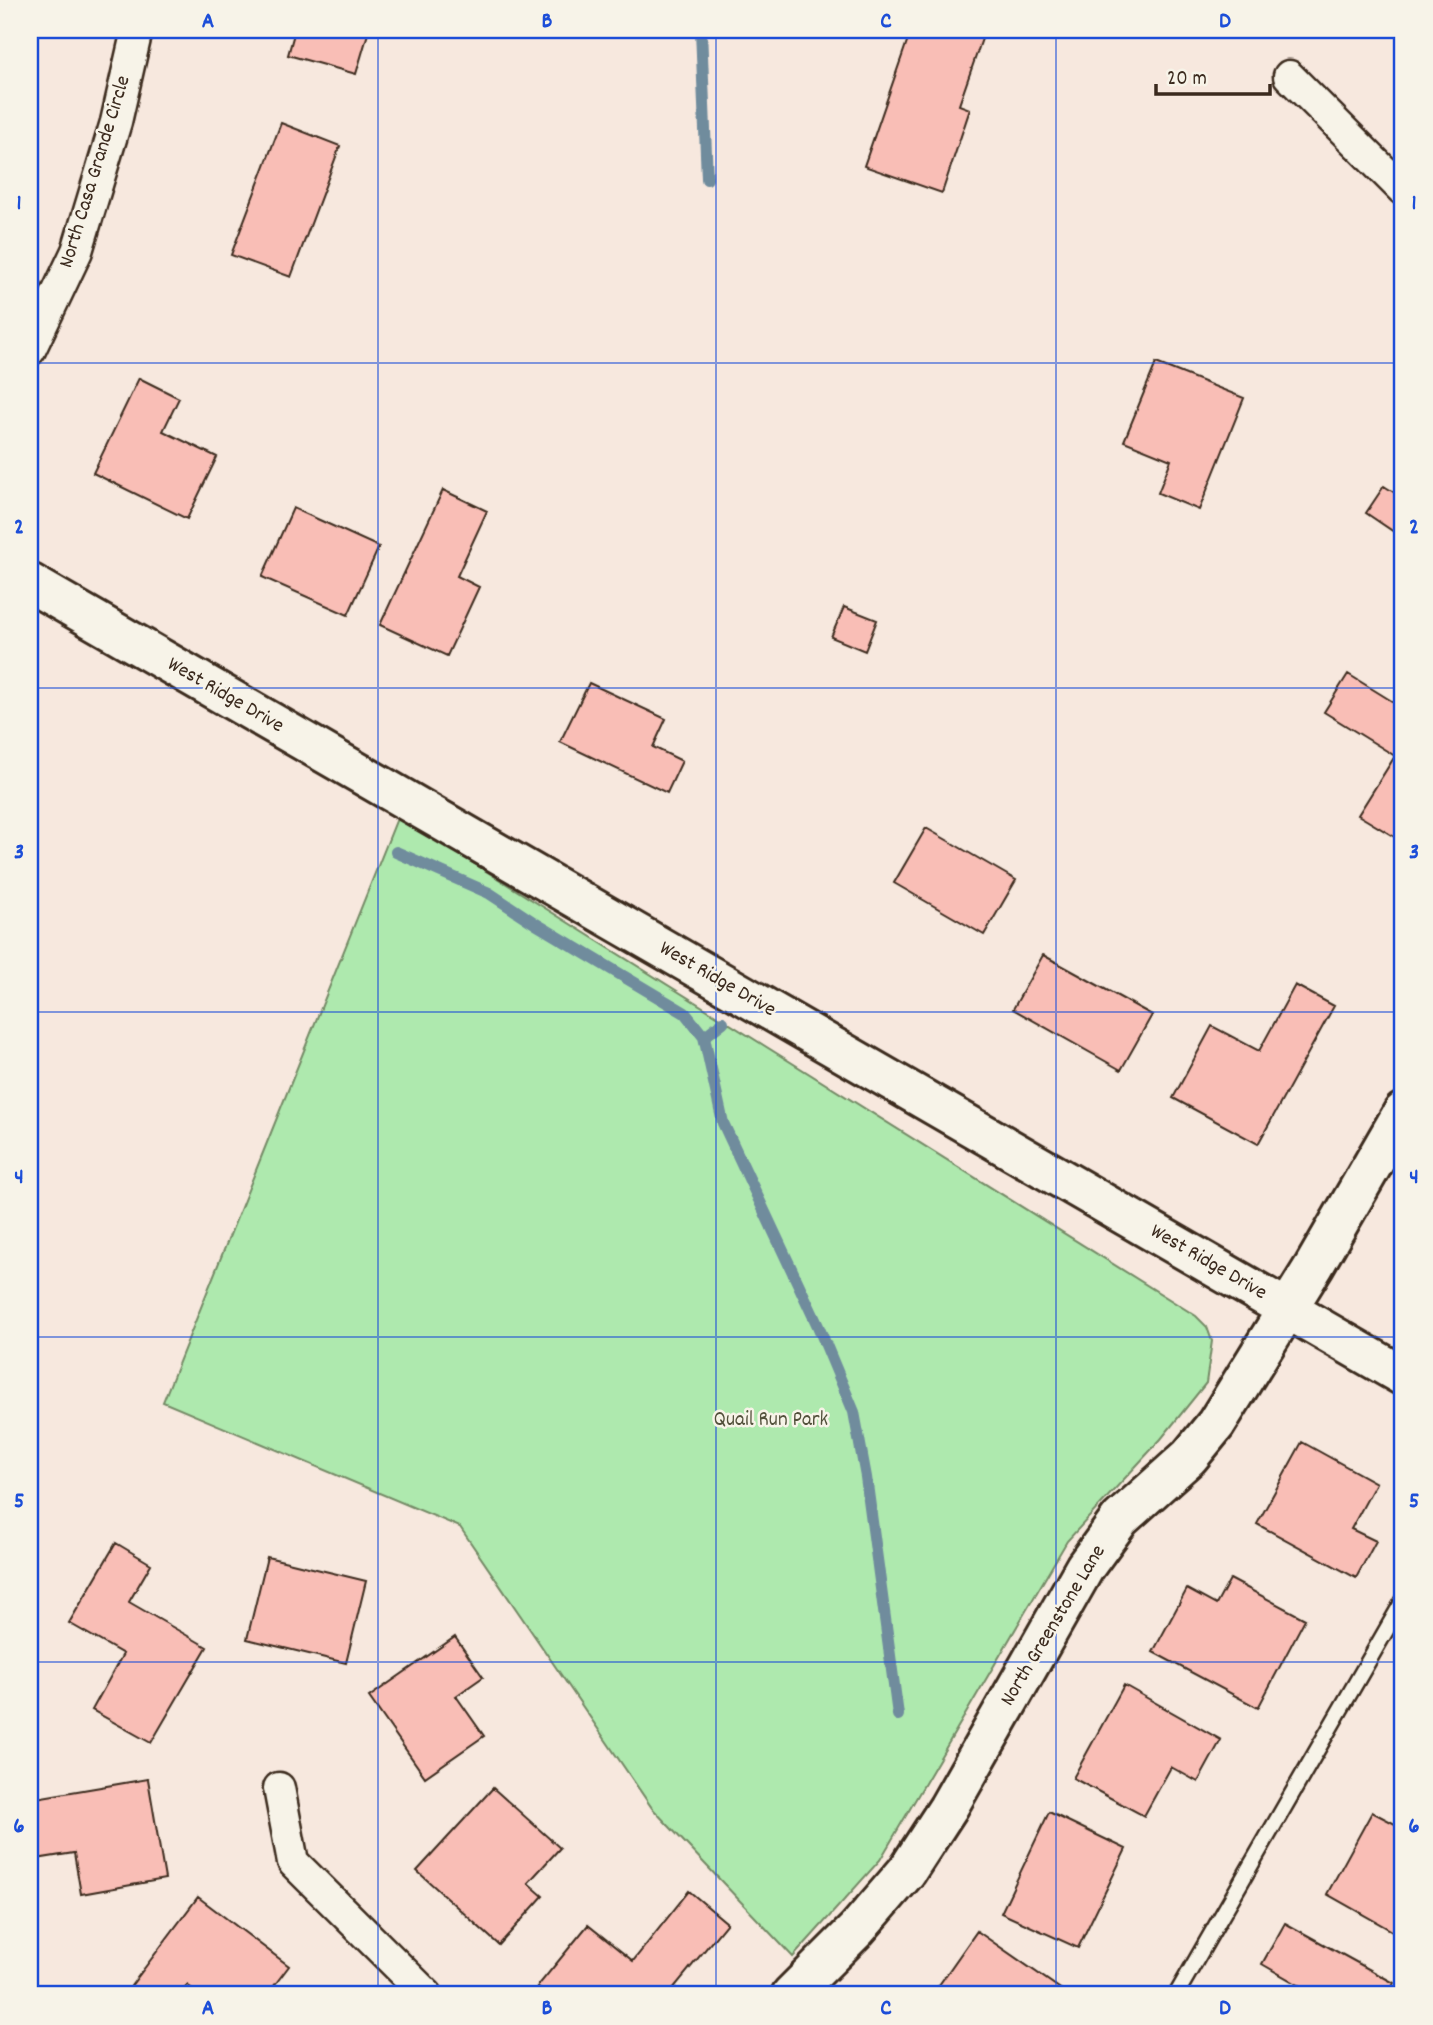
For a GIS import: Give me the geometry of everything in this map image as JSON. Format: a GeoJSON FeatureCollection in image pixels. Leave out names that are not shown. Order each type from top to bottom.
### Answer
{"type":"FeatureCollection","features":[{"type":"Feature","properties":{"kind":"street","name":"North Casa Grande Circle"},"geometry":{"type":"LineString","coordinates":[[30,350],[77,251],[116,122],[137,30]]}},
{"type":"Feature","properties":{"kind":"street"},"geometry":{"type":"LineString","coordinates":[[1289,76],[1403,190]]}},
{"type":"Feature","properties":{"kind":"street","name":"West Ridge Drive"},"geometry":{"type":"LineString","coordinates":[[30,583],[1403,1376]]}},
{"type":"Feature","properties":{"kind":"street","name":"North Greenstone Lane"},"geometry":{"type":"LineString","coordinates":[[791,1995],[857,1929],[907,1871],[948,1808],[1085,1567],[1120,1519],[1189,1457],[1216,1424],[1403,1112]]}},
{"type":"Feature","properties":{"kind":"street"},"geometry":{"type":"LineString","coordinates":[[279,1787],[292,1862],[427,1995]]}},
{"type":"Feature","properties":{"kind":"lane"},"geometry":{"type":"LineString","coordinates":[[1176,1995],[1403,1601]]}},
{"type":"Feature","properties":{"kind":"green space","name":"Quail Run Park"},"geometry":{"type":"Polygon","coordinates":[[[398,816],[1196,1316],[1207,1327],[1212,1341],[1206,1383],[1161,1439],[1067,1541],[880,1860],[793,1957],[652,1808],[460,1527],[163,1402],[398,816]]]}},
{"type":"Feature","properties":{"kind":"building"},"geometry":{"type":"Polygon","coordinates":[[[295,30],[369,30],[356,74],[288,55],[295,30]]]}},
{"type":"Feature","properties":{"kind":"building"},"geometry":{"type":"Polygon","coordinates":[[[911,30],[985,30],[959,105],[970,109],[942,193],[864,166],[911,30]]]}},
{"type":"Feature","properties":{"kind":"building"},"geometry":{"type":"Polygon","coordinates":[[[281,123],[340,146],[291,277],[231,255],[281,123]]]}},
{"type":"Feature","properties":{"kind":"building"},"geometry":{"type":"Polygon","coordinates":[[[1156,363],[1244,398],[1199,510],[1158,493],[1171,460],[1124,441],[1156,363]]]}},
{"type":"Feature","properties":{"kind":"building"},"geometry":{"type":"Polygon","coordinates":[[[139,378],[179,398],[163,431],[217,457],[187,519],[93,473],[139,378]]]}},
{"type":"Feature","properties":{"kind":"building"},"geometry":{"type":"Polygon","coordinates":[[[1384,486],[1403,498],[1403,538],[1366,513],[1384,486]]]}},
{"type":"Feature","properties":{"kind":"building"},"geometry":{"type":"Polygon","coordinates":[[[443,490],[487,511],[457,576],[479,587],[447,656],[380,625],[443,490]]]}},
{"type":"Feature","properties":{"kind":"building"},"geometry":{"type":"Polygon","coordinates":[[[293,508],[379,547],[348,615],[262,577],[293,508]]]}},
{"type":"Feature","properties":{"kind":"building"},"geometry":{"type":"Polygon","coordinates":[[[844,607],[877,620],[865,651],[831,637],[844,607]]]}},
{"type":"Feature","properties":{"kind":"building"},"geometry":{"type":"Polygon","coordinates":[[[1348,674],[1403,708],[1403,842],[1358,815],[1395,756],[1324,712],[1348,674]]]}},
{"type":"Feature","properties":{"kind":"building"},"geometry":{"type":"Polygon","coordinates":[[[589,683],[666,719],[653,747],[682,761],[667,793],[560,742],[589,683]]]}},
{"type":"Feature","properties":{"kind":"building"},"geometry":{"type":"Polygon","coordinates":[[[926,828],[1016,880],[984,935],[894,883],[926,828]]]}},
{"type":"Feature","properties":{"kind":"building"},"geometry":{"type":"Polygon","coordinates":[[[1043,955],[1152,1015],[1121,1070],[1013,1009],[1043,955]]]}},
{"type":"Feature","properties":{"kind":"building"},"geometry":{"type":"Polygon","coordinates":[[[1295,985],[1334,1006],[1258,1144],[1173,1098],[1212,1026],[1259,1051],[1295,985]]]}},
{"type":"Feature","properties":{"kind":"building"},"geometry":{"type":"Polygon","coordinates":[[[1302,1442],[1376,1483],[1351,1529],[1376,1541],[1356,1578],[1257,1524],[1302,1442]]]}},
{"type":"Feature","properties":{"kind":"building"},"geometry":{"type":"Polygon","coordinates":[[[116,1543],[151,1564],[129,1602],[207,1647],[151,1743],[92,1710],[123,1654],[69,1623],[116,1543]]]}},
{"type":"Feature","properties":{"kind":"building"},"geometry":{"type":"Polygon","coordinates":[[[267,1557],[366,1581],[346,1663],[247,1639],[267,1557]]]}},
{"type":"Feature","properties":{"kind":"building"},"geometry":{"type":"Polygon","coordinates":[[[1230,1579],[1305,1619],[1258,1708],[1153,1652],[1187,1589],[1216,1605],[1230,1579]]]}},
{"type":"Feature","properties":{"kind":"building"},"geometry":{"type":"Polygon","coordinates":[[[455,1637],[483,1677],[456,1696],[484,1736],[425,1777],[369,1697],[455,1637]]]}},
{"type":"Feature","properties":{"kind":"building"},"geometry":{"type":"Polygon","coordinates":[[[1124,1685],[1221,1740],[1198,1782],[1171,1767],[1144,1816],[1073,1778],[1124,1685]]]}},
{"type":"Feature","properties":{"kind":"building"},"geometry":{"type":"Polygon","coordinates":[[[148,1779],[165,1879],[81,1894],[74,1853],[36,1859],[30,1822],[30,1799],[148,1779]]]}},
{"type":"Feature","properties":{"kind":"building"},"geometry":{"type":"Polygon","coordinates":[[[493,1788],[560,1848],[528,1883],[543,1896],[499,1945],[417,1871],[493,1788]]]}},
{"type":"Feature","properties":{"kind":"building"},"geometry":{"type":"Polygon","coordinates":[[[1049,1812],[1126,1849],[1078,1948],[1001,1913],[1049,1812]]]}},
{"type":"Feature","properties":{"kind":"building"},"geometry":{"type":"Polygon","coordinates":[[[1372,1812],[1403,1828],[1403,1937],[1327,1894],[1372,1812]]]}},
{"type":"Feature","properties":{"kind":"building"},"geometry":{"type":"Polygon","coordinates":[[[689,1891],[727,1923],[668,1995],[548,1995],[537,1987],[588,1925],[633,1961],[689,1891]]]}},
{"type":"Feature","properties":{"kind":"building"},"geometry":{"type":"Polygon","coordinates":[[[198,1897],[289,1966],[267,1995],[201,1995],[187,1985],[179,1995],[142,1995],[131,1986],[198,1897]]]}},
{"type":"Feature","properties":{"kind":"building"},"geometry":{"type":"Polygon","coordinates":[[[1285,1923],[1394,1983],[1388,1995],[1316,1995],[1262,1964],[1285,1923]]]}},
{"type":"Feature","properties":{"kind":"building"},"geometry":{"type":"Polygon","coordinates":[[[977,1931],[1069,1995],[932,1995],[977,1931]]]}},
{"type":"Feature","properties":{"kind":"waterway"},"geometry":{"type":"LineString","coordinates":[[701,30],[707,179]]}},
{"type":"Feature","properties":{"kind":"waterway"},"geometry":{"type":"LineString","coordinates":[[396,852],[489,893],[685,1013],[704,1037],[723,1123],[818,1326],[854,1412],[866,1477],[898,1715]]}},
{"type":"Feature","properties":{"kind":"waterway"},"geometry":{"type":"LineString","coordinates":[[704,1037],[723,1022]]}}]}
